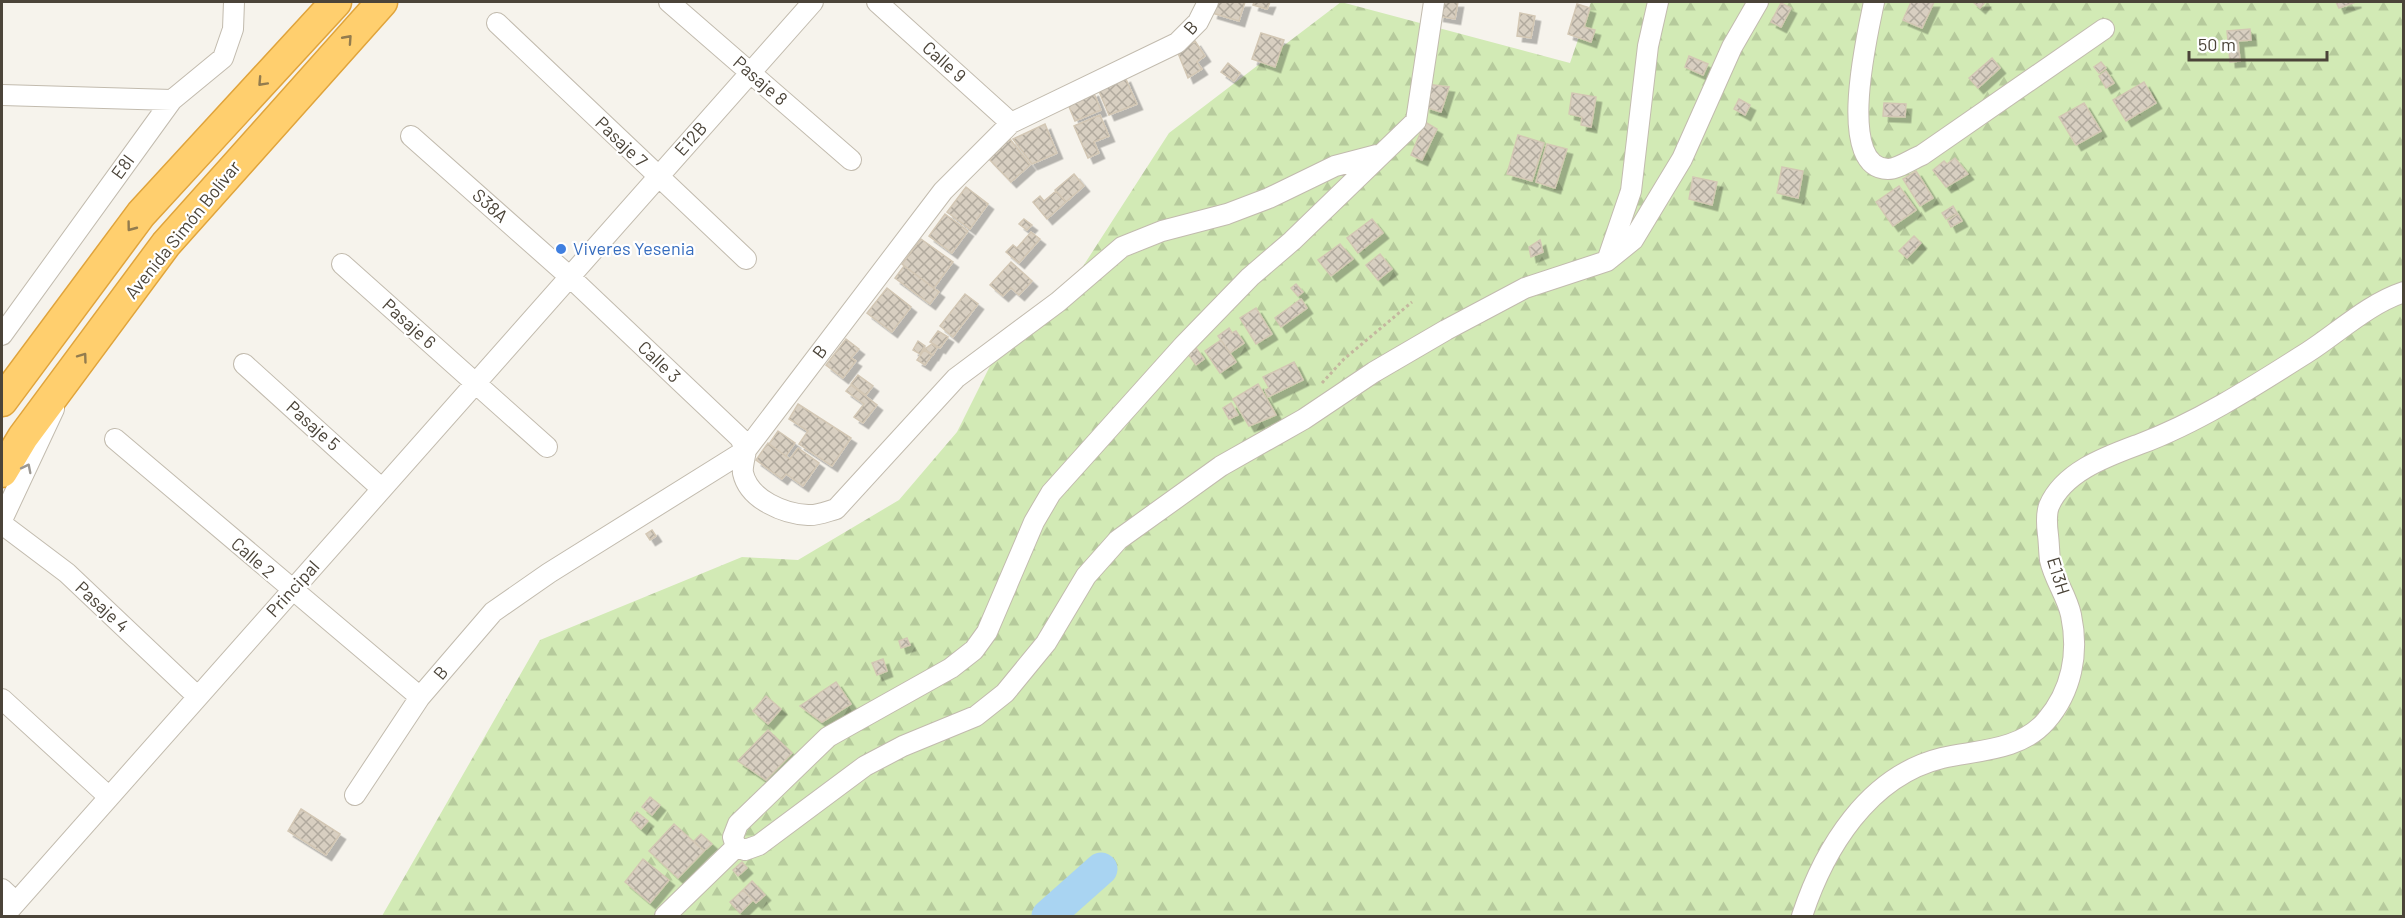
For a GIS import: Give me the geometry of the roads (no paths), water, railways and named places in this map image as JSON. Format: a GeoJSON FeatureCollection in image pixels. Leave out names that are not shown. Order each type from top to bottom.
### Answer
{"type":"FeatureCollection","features":[{"type":"Feature","properties":{"kind":"highway","name":"Avenida Simón Bolívar"},"geometry":{"type":"LineString","coordinates":[[2,401],[141,214],[336,2]]}},
{"type":"Feature","properties":{"kind":"highway","name":"Avenida Simón Bolívar"},"geometry":{"type":"LineString","coordinates":[[2,472],[23,437],[166,244],[382,2]]}},
{"type":"Feature","properties":{"kind":"highway"},"geometry":{"type":"LineString","coordinates":[[281,114],[321,59],[321,49],[316,43],[302,39]]}},
{"type":"Feature","properties":{"kind":"street","name":"E8I"},"geometry":{"type":"LineString","coordinates":[[2,335],[172,99],[223,58],[233,29],[234,2]]}},
{"type":"Feature","properties":{"kind":"street","name":"Pasaje 8"},"geometry":{"type":"LineString","coordinates":[[669,2],[851,160]]}},
{"type":"Feature","properties":{"kind":"street","name":"E12B"},"geometry":{"type":"LineString","coordinates":[[570,277],[813,2]]}},
{"type":"Feature","properties":{"kind":"street","name":"Calle 9"},"geometry":{"type":"LineString","coordinates":[[877,2],[1011,123]]}},
{"type":"Feature","properties":{"kind":"street","name":"B"},"geometry":{"type":"LineString","coordinates":[[420,698],[493,612],[549,573],[746,450],[943,190],[1011,123],[1177,43],[1198,22],[1208,2]]}},
{"type":"Feature","properties":{"kind":"street"},"geometry":{"type":"LineString","coordinates":[[736,847],[733,837],[738,824],[828,737],[951,668],[974,650],[987,632],[1034,522],[1051,494],[1183,346],[1378,155],[1416,121],[1434,2]]}},
{"type":"Feature","properties":{"kind":"street"},"geometry":{"type":"LineString","coordinates":[[1608,261],[1631,191],[1648,46],[1658,2]]}},
{"type":"Feature","properties":{"kind":"street"},"geometry":{"type":"LineString","coordinates":[[736,847],[745,850],[759,845],[865,766],[903,746],[976,716],[1005,693],[1046,644],[1086,576],[1118,540],[1221,466],[1304,419],[1374,372],[1525,288],[1608,261],[1633,240],[1682,159],[1732,47],[1758,2]]}},
{"type":"Feature","properties":{"kind":"street"},"geometry":{"type":"LineString","coordinates":[[1874,2],[1862,62],[1858,128],[1864,155],[1876,166],[1890,169],[1922,155],[2104,29]]}},
{"type":"Feature","properties":{"kind":"street","name":"Pasaje 7"},"geometry":{"type":"LineString","coordinates":[[497,23],[656,177],[746,259]]}},
{"type":"Feature","properties":{"kind":"street"},"geometry":{"type":"LineString","coordinates":[[2,95],[172,99]]}},
{"type":"Feature","properties":{"kind":"street","name":"S38A"},"geometry":{"type":"LineString","coordinates":[[411,136],[570,277]]}},
{"type":"Feature","properties":{"kind":"street"},"geometry":{"type":"LineString","coordinates":[[746,450],[743,472],[749,488],[760,497],[781,510],[810,516],[836,509],[956,378],[1058,302],[1122,247],[1162,231],[1227,214],[1269,198],[1335,166],[1378,155]]}},
{"type":"Feature","properties":{"kind":"street","name":"Pasaje 6"},"geometry":{"type":"LineString","coordinates":[[342,264],[548,447]]}},
{"type":"Feature","properties":{"kind":"street","name":"Calle 3"},"geometry":{"type":"LineString","coordinates":[[570,277],[740,438],[746,450]]}},
{"type":"Feature","properties":{"kind":"street","name":"Principal"},"geometry":{"type":"LineString","coordinates":[[7,902],[198,697],[570,277]]}},
{"type":"Feature","properties":{"kind":"street","name":"E13H"},"geometry":{"type":"LineString","coordinates":[[1802,916],[1812,885],[1851,817],[1891,781],[1941,758],[1982,752],[2019,740],[2045,723],[2065,694],[2075,657],[2071,615],[2050,561],[2048,528],[2049,507],[2059,491],[2085,468],[2107,456],[2143,443],[2206,413],[2308,352],[2387,298],[2403,292]]}},
{"type":"Feature","properties":{"kind":"street","name":"Pasaje 5"},"geometry":{"type":"LineString","coordinates":[[244,364],[382,489]]}},
{"type":"Feature","properties":{"kind":"street"},"geometry":{"type":"LineString","coordinates":[[2,522],[42,439],[62,385]]}},
{"type":"Feature","properties":{"kind":"street","name":"Calle 2"},"geometry":{"type":"LineString","coordinates":[[115,439],[420,698]]}},
{"type":"Feature","properties":{"kind":"street","name":"Pasaje 4"},"geometry":{"type":"LineString","coordinates":[[2,522],[67,573],[198,697]]}},
{"type":"Feature","properties":{"kind":"street"},"geometry":{"type":"LineString","coordinates":[[355,795],[420,698]]}},
{"type":"Feature","properties":{"kind":"street"},"geometry":{"type":"LineString","coordinates":[[2,699],[108,796]]}},
{"type":"Feature","properties":{"kind":"street"},"geometry":{"type":"LineString","coordinates":[[665,916],[736,847]]}},
{"type":"Feature","properties":{"kind":"waterway"},"geometry":{"type":"LineString","coordinates":[[1048,916],[1101,869]]}},
{"type":"Feature","properties":{"kind":"place","name":"Viveres Yesenia"},"geometry":{"type":"Point","coordinates":[561,249]}}]}
